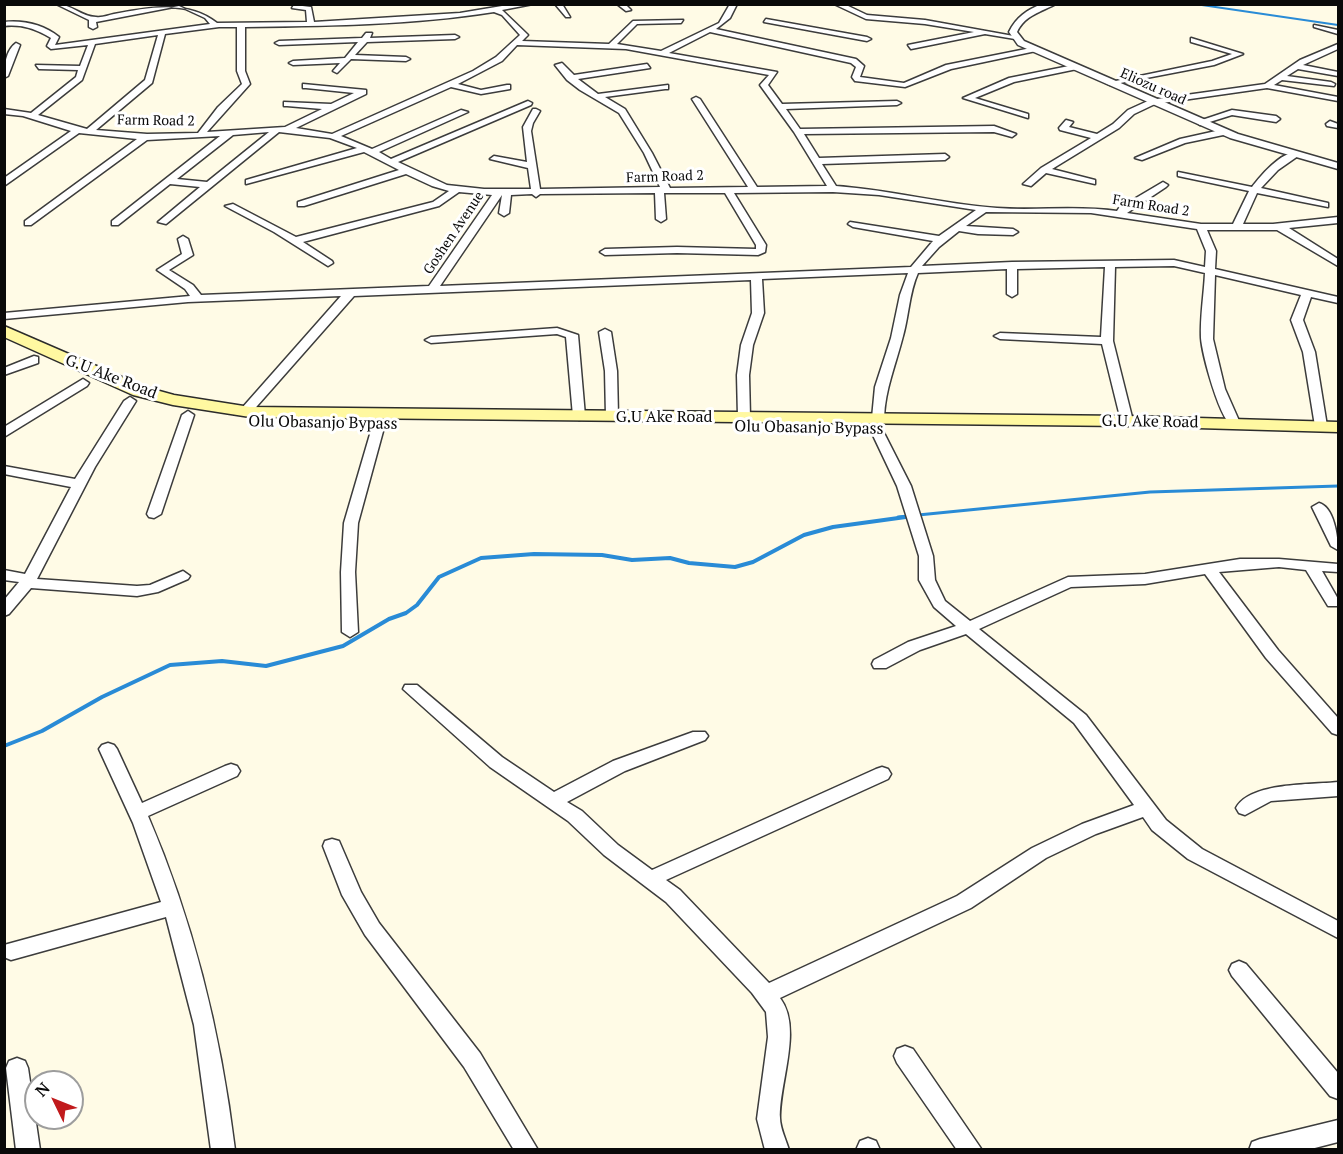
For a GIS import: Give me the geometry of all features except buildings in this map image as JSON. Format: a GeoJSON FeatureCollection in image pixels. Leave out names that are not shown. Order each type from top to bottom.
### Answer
{"type":"FeatureCollection","features":[{"type":"Feature","properties":{"kind":"main road","name":"G.U Ake Road"},"geometry":{"type":"LineString","coordinates":[[4,331],[104,378],[139,391],[173,400],[246,411],[744,417],[877,424],[1127,421],[1330,427]]}},
{"type":"Feature","properties":{"kind":"main road","name":"Olu Obasanjo Bypass"},"geometry":{"type":"LineString","coordinates":[[4,346],[83,383],[130,401],[188,415],[272,423],[877,424],[1338,437]]}},
{"type":"Feature","properties":{"kind":"street"},"geometry":{"type":"LineString","coordinates":[[59,4],[93,20],[180,4],[207,17],[216,25]]}},
{"type":"Feature","properties":{"kind":"street"},"geometry":{"type":"LineString","coordinates":[[4,24],[19,22],[41,30],[55,37],[51,46],[54,47],[90,44],[216,25],[310,24],[497,10],[530,4]]}},
{"type":"Feature","properties":{"kind":"street"},"geometry":{"type":"LineString","coordinates":[[558,4],[568,16]]}},
{"type":"Feature","properties":{"kind":"street"},"geometry":{"type":"LineString","coordinates":[[620,4],[628,10]]}},
{"type":"Feature","properties":{"kind":"street"},"geometry":{"type":"LineString","coordinates":[[663,53],[709,30],[728,17],[734,4]]}},
{"type":"Feature","properties":{"kind":"street"},"geometry":{"type":"LineString","coordinates":[[837,4],[866,17],[925,22],[1015,37],[1015,27],[1026,15],[1052,4]]}},
{"type":"Feature","properties":{"kind":"street"},"geometry":{"type":"LineString","coordinates":[[294,7],[309,8],[310,24]]}},
{"type":"Feature","properties":{"kind":"street"},"geometry":{"type":"LineString","coordinates":[[334,136],[452,85],[499,59],[524,35],[504,14],[497,10]]}},
{"type":"Feature","properties":{"kind":"street"},"geometry":{"type":"LineString","coordinates":[[122,15],[129,19]]}},
{"type":"Feature","properties":{"kind":"street"},"geometry":{"type":"LineString","coordinates":[[858,21],[866,17]]}},
{"type":"Feature","properties":{"kind":"street"},"geometry":{"type":"LineString","coordinates":[[337,71],[373,31],[375,19]]}},
{"type":"Feature","properties":{"kind":"street"},"geometry":{"type":"LineString","coordinates":[[33,115],[79,78],[90,44],[93,20]]}},
{"type":"Feature","properties":{"kind":"street"},"geometry":{"type":"LineString","coordinates":[[611,46],[635,22],[681,21]]}},
{"type":"Feature","properties":{"kind":"street"},"geometry":{"type":"LineString","coordinates":[[766,21],[867,39]]}},
{"type":"Feature","properties":{"kind":"street"},"geometry":{"type":"LineString","coordinates":[[200,136],[221,109],[246,84],[241,71],[241,24]]}},
{"type":"Feature","properties":{"kind":"street"},"geometry":{"type":"LineString","coordinates":[[832,33],[849,25]]}},
{"type":"Feature","properties":{"kind":"street"},"geometry":{"type":"LineString","coordinates":[[1316,26],[1338,32]]}},
{"type":"Feature","properties":{"kind":"street"},"geometry":{"type":"LineString","coordinates":[[709,30],[859,63],[858,79],[900,85],[966,63],[1033,49]]}},
{"type":"Feature","properties":{"kind":"street"},"geometry":{"type":"LineString","coordinates":[[911,47],[988,32]]}},
{"type":"Feature","properties":{"kind":"street"},"geometry":{"type":"LineString","coordinates":[[89,132],[148,81],[162,33]]}},
{"type":"Feature","properties":{"kind":"street"},"geometry":{"type":"LineString","coordinates":[[834,42],[847,36]]}},
{"type":"Feature","properties":{"kind":"street"},"geometry":{"type":"LineString","coordinates":[[279,44],[455,37]]}},
{"type":"Feature","properties":{"kind":"street","name":"Eliozu road"},"geometry":{"type":"LineString","coordinates":[[1015,37],[1033,49],[1225,132],[1338,166]]}},
{"type":"Feature","properties":{"kind":"street"},"geometry":{"type":"LineString","coordinates":[[781,47],[795,39]]}},
{"type":"Feature","properties":{"kind":"street"},"geometry":{"type":"LineString","coordinates":[[1110,83],[1214,63],[1239,54],[1194,40]]}},
{"type":"Feature","properties":{"kind":"street"},"geometry":{"type":"LineString","coordinates":[[514,43],[611,46],[663,53],[774,74],[764,85],[798,132],[830,189],[820,203]]}},
{"type":"Feature","properties":{"kind":"street"},"geometry":{"type":"LineString","coordinates":[[4,76],[16,45]]}},
{"type":"Feature","properties":{"kind":"street"},"geometry":{"type":"LineString","coordinates":[[1267,86],[1296,66],[1338,46]]}},
{"type":"Feature","properties":{"kind":"street"},"geometry":{"type":"LineString","coordinates":[[1326,51],[1338,53]]}},
{"type":"Feature","properties":{"kind":"street"},"geometry":{"type":"LineString","coordinates":[[293,63],[348,59],[406,59]]}},
{"type":"Feature","properties":{"kind":"street"},"geometry":{"type":"LineString","coordinates":[[559,65],[570,78],[622,111],[648,153],[662,190],[662,219]]}},
{"type":"Feature","properties":{"kind":"street"},"geometry":{"type":"LineString","coordinates":[[570,78],[647,66]]}},
{"type":"Feature","properties":{"kind":"street"},"geometry":{"type":"LineString","coordinates":[[1296,66],[1338,74]]}},
{"type":"Feature","properties":{"kind":"street"},"geometry":{"type":"LineString","coordinates":[[39,67],[83,68]]}},
{"type":"Feature","properties":{"kind":"street"},"geometry":{"type":"LineString","coordinates":[[798,132],[1009,127],[1024,114],[967,98],[1012,80],[1074,67]]}},
{"type":"Feature","properties":{"kind":"street"},"geometry":{"type":"LineString","coordinates":[[1279,77],[1331,84]]}},
{"type":"Feature","properties":{"kind":"street"},"geometry":{"type":"LineString","coordinates":[[452,85],[481,92],[507,87]]}},
{"type":"Feature","properties":{"kind":"street"},"geometry":{"type":"LineString","coordinates":[[163,222],[282,129],[363,92],[306,86]]}},
{"type":"Feature","properties":{"kind":"street"},"geometry":{"type":"LineString","coordinates":[[1028,184],[1044,170],[1099,137],[1131,112],[1153,102],[1267,86],[1338,99]]}},
{"type":"Feature","properties":{"kind":"street"},"geometry":{"type":"LineString","coordinates":[[598,96],[665,87]]}},
{"type":"Feature","properties":{"kind":"street"},"geometry":{"type":"LineString","coordinates":[[696,99],[753,188]]}},
{"type":"Feature","properties":{"kind":"street"},"geometry":{"type":"LineString","coordinates":[[393,161],[528,103]]}},
{"type":"Feature","properties":{"kind":"street"},"geometry":{"type":"LineString","coordinates":[[780,107],[897,103]]}},
{"type":"Feature","properties":{"kind":"street"},"geometry":{"type":"LineString","coordinates":[[287,104],[334,107]]}},
{"type":"Feature","properties":{"kind":"street","name":"Farm Road 2"},"geometry":{"type":"LineString","coordinates":[[4,111],[33,115],[89,132],[145,136],[200,136],[282,129],[334,136],[393,161],[435,184],[458,189],[502,193],[753,188],[830,189],[889,194],[983,210],[1066,208],[1122,214],[1202,227],[1278,226],[1338,220]]}},
{"type":"Feature","properties":{"kind":"street"},"geometry":{"type":"LineString","coordinates":[[536,111],[526,132],[534,166],[536,194]]}},
{"type":"Feature","properties":{"kind":"street"},"geometry":{"type":"LineString","coordinates":[[249,182],[368,150],[464,112]]}},
{"type":"Feature","properties":{"kind":"street"},"geometry":{"type":"LineString","coordinates":[[1200,122],[1232,112],[1276,118]]}},
{"type":"Feature","properties":{"kind":"street"},"geometry":{"type":"LineString","coordinates":[[1069,122],[1063,128],[1099,137]]}},
{"type":"Feature","properties":{"kind":"street"},"geometry":{"type":"LineString","coordinates":[[4,183],[77,130]]}},
{"type":"Feature","properties":{"kind":"street"},"geometry":{"type":"LineString","coordinates":[[115,223],[232,132]]}},
{"type":"Feature","properties":{"kind":"street"},"geometry":{"type":"LineString","coordinates":[[1139,158],[1183,141],[1225,132]]}},
{"type":"Feature","properties":{"kind":"street"},"geometry":{"type":"LineString","coordinates":[[28,223],[145,136]]}},
{"type":"Feature","properties":{"kind":"street"},"geometry":{"type":"LineString","coordinates":[[1237,226],[1243,207],[1269,171],[1295,154]]}},
{"type":"Feature","properties":{"kind":"street"},"geometry":{"type":"LineString","coordinates":[[816,161],[945,158]]}},
{"type":"Feature","properties":{"kind":"street"},"geometry":{"type":"LineString","coordinates":[[494,159],[534,166]]}},
{"type":"Feature","properties":{"kind":"street"},"geometry":{"type":"LineString","coordinates":[[301,204],[410,170]]}},
{"type":"Feature","properties":{"kind":"street"},"geometry":{"type":"LineString","coordinates":[[1044,170],[1092,182]]}},
{"type":"Feature","properties":{"kind":"street"},"geometry":{"type":"LineString","coordinates":[[1181,174],[1325,205]]}},
{"type":"Feature","properties":{"kind":"street"},"geometry":{"type":"LineString","coordinates":[[166,182],[208,185]]}},
{"type":"Feature","properties":{"kind":"street"},"geometry":{"type":"LineString","coordinates":[[1122,214],[1122,210],[1163,185]]}},
{"type":"Feature","properties":{"kind":"street"},"geometry":{"type":"LineString","coordinates":[[294,241],[436,204],[458,189]]}},
{"type":"Feature","properties":{"kind":"street"},"geometry":{"type":"LineString","coordinates":[[605,252],[677,250],[758,252],[761,245],[727,189]]}},
{"type":"Feature","properties":{"kind":"street"},"geometry":{"type":"LineString","coordinates":[[502,193],[504,213]]}},
{"type":"Feature","properties":{"kind":"street","name":"Goshen Avenue"},"geometry":{"type":"LineString","coordinates":[[432,289],[502,193]]}},
{"type":"Feature","properties":{"kind":"street"},"geometry":{"type":"LineString","coordinates":[[230,206],[256,217],[328,263]]}},
{"type":"Feature","properties":{"kind":"street"},"geometry":{"type":"LineString","coordinates":[[983,210],[956,227],[914,270],[897,335],[878,393],[877,424],[904,486],[926,556],[927,580],[939,603],[1080,718],[1159,825],[1195,854],[1338,930]]}},
{"type":"Feature","properties":{"kind":"street"},"geometry":{"type":"LineString","coordinates":[[853,224],[942,240]]}},
{"type":"Feature","properties":{"kind":"street"},"geometry":{"type":"LineString","coordinates":[[1278,226],[1338,263]]}},
{"type":"Feature","properties":{"kind":"street"},"geometry":{"type":"LineString","coordinates":[[956,227],[978,231],[1013,232]]}},
{"type":"Feature","properties":{"kind":"street"},"geometry":{"type":"LineString","coordinates":[[1202,227],[1211,251],[1207,339],[1219,389],[1234,423]]}},
{"type":"Feature","properties":{"kind":"street"},"geometry":{"type":"LineString","coordinates":[[183,239],[188,255],[162,270],[189,287],[198,298]]}},
{"type":"Feature","properties":{"kind":"street"},"geometry":{"type":"LineString","coordinates":[[1110,263],[1107,341],[1127,421]]}},
{"type":"Feature","properties":{"kind":"street"},"geometry":{"type":"LineString","coordinates":[[4,316],[198,298],[1110,263],[1174,263],[1338,300]]}},
{"type":"Feature","properties":{"kind":"street"},"geometry":{"type":"LineString","coordinates":[[1012,265],[1012,294]]}},
{"type":"Feature","properties":{"kind":"street"},"geometry":{"type":"LineString","coordinates":[[744,417],[743,375],[758,313],[756,276]]}},
{"type":"Feature","properties":{"kind":"street"},"geometry":{"type":"LineString","coordinates":[[246,411],[351,292]]}},
{"type":"Feature","properties":{"kind":"street"},"geometry":{"type":"LineString","coordinates":[[1308,293],[1299,310],[1297,320],[1309,352],[1330,427]]}},
{"type":"Feature","properties":{"kind":"street"},"geometry":{"type":"LineString","coordinates":[[431,340],[568,332],[572,335],[575,354],[579,416]]}},
{"type":"Feature","properties":{"kind":"street"},"geometry":{"type":"LineString","coordinates":[[605,332],[611,371],[612,416]]}},
{"type":"Feature","properties":{"kind":"street"},"geometry":{"type":"LineString","coordinates":[[1000,336],[1107,341]]}},
{"type":"Feature","properties":{"kind":"street"},"geometry":{"type":"LineString","coordinates":[[4,372],[34,360]]}},
{"type":"Feature","properties":{"kind":"street"},"geometry":{"type":"LineString","coordinates":[[4,433],[83,383]]}},
{"type":"Feature","properties":{"kind":"street"},"geometry":{"type":"LineString","coordinates":[[4,611],[28,581],[79,484],[130,401]]}},
{"type":"Feature","properties":{"kind":"street"},"geometry":{"type":"LineString","coordinates":[[154,514],[188,415]]}},
{"type":"Feature","properties":{"kind":"street"},"geometry":{"type":"LineString","coordinates":[[350,632],[348,572],[351,523],[379,424]]}},
{"type":"Feature","properties":{"kind":"street"},"geometry":{"type":"LineString","coordinates":[[4,470],[79,484]]}},
{"type":"Feature","properties":{"kind":"street"},"geometry":{"type":"LineString","coordinates":[[1319,507],[1338,548],[1333,550],[1338,560]]}},
{"type":"Feature","properties":{"kind":"street"},"geometry":{"type":"LineString","coordinates":[[880,664],[914,646],[970,627],[1068,582],[1145,579],[1240,564],[1338,568]]}},
{"type":"Feature","properties":{"kind":"street"},"geometry":{"type":"LineString","coordinates":[[1311,566],[1333,603]]}},
{"type":"Feature","properties":{"kind":"street"},"geometry":{"type":"LineString","coordinates":[[1210,570],[1272,654],[1338,729]]}},
{"type":"Feature","properties":{"kind":"street"},"geometry":{"type":"LineString","coordinates":[[4,575],[28,581],[137,591],[153,589],[183,576]]}},
{"type":"Feature","properties":{"kind":"street"},"geometry":{"type":"LineString","coordinates":[[411,689],[496,762],[553,801],[673,896],[765,995],[776,1009],[779,1037],[768,1119],[777,1149]]}},
{"type":"Feature","properties":{"kind":"street"},"geometry":{"type":"LineString","coordinates":[[553,801],[619,766],[699,736]]}},
{"type":"Feature","properties":{"kind":"street"},"geometry":{"type":"LineString","coordinates":[[108,749],[137,813],[172,907],[204,1022],[220,1111],[224,1149]]}},
{"type":"Feature","properties":{"kind":"street"},"geometry":{"type":"LineString","coordinates":[[137,813],[231,771]]}},
{"type":"Feature","properties":{"kind":"street"},"geometry":{"type":"LineString","coordinates":[[650,879],[882,774]]}},
{"type":"Feature","properties":{"kind":"street"},"geometry":{"type":"LineString","coordinates":[[1245,808],[1267,795],[1338,789]]}},
{"type":"Feature","properties":{"kind":"street"},"geometry":{"type":"LineString","coordinates":[[765,995],[964,902],[1039,853],[1089,829],[1146,808]]}},
{"type":"Feature","properties":{"kind":"street"},"geometry":{"type":"LineString","coordinates":[[332,846],[352,895],[372,929],[472,1060],[527,1149]]}},
{"type":"Feature","properties":{"kind":"street"},"geometry":{"type":"LineString","coordinates":[[11,951],[172,907]]}},
{"type":"Feature","properties":{"kind":"street"},"geometry":{"type":"LineString","coordinates":[[1239,970],[1338,1089]]}},
{"type":"Feature","properties":{"kind":"street"},"geometry":{"type":"LineString","coordinates":[[905,1056],[971,1149]]}},
{"type":"Feature","properties":{"kind":"street"},"geometry":{"type":"LineString","coordinates":[[17,1068],[28,1149]]}},
{"type":"Feature","properties":{"kind":"street"},"geometry":{"type":"LineString","coordinates":[[1260,1149],[1338,1131]]}},
{"type":"Feature","properties":{"kind":"waterway"},"geometry":{"type":"LineString","coordinates":[[1195,4],[1338,25]]}},
{"type":"Feature","properties":{"kind":"waterway"},"geometry":{"type":"LineString","coordinates":[[898,517],[1150,492],[1338,486]]}},
{"type":"Feature","properties":{"kind":"waterway"},"geometry":{"type":"LineString","coordinates":[[4,746],[42,731],[102,697],[170,665],[222,661],[266,666],[343,646],[389,619],[406,613],[417,605],[439,577],[481,558],[534,554],[602,555],[632,560],[670,558],[689,563],[735,567],[753,562],[804,535],[833,527],[913,516]]}}]}
